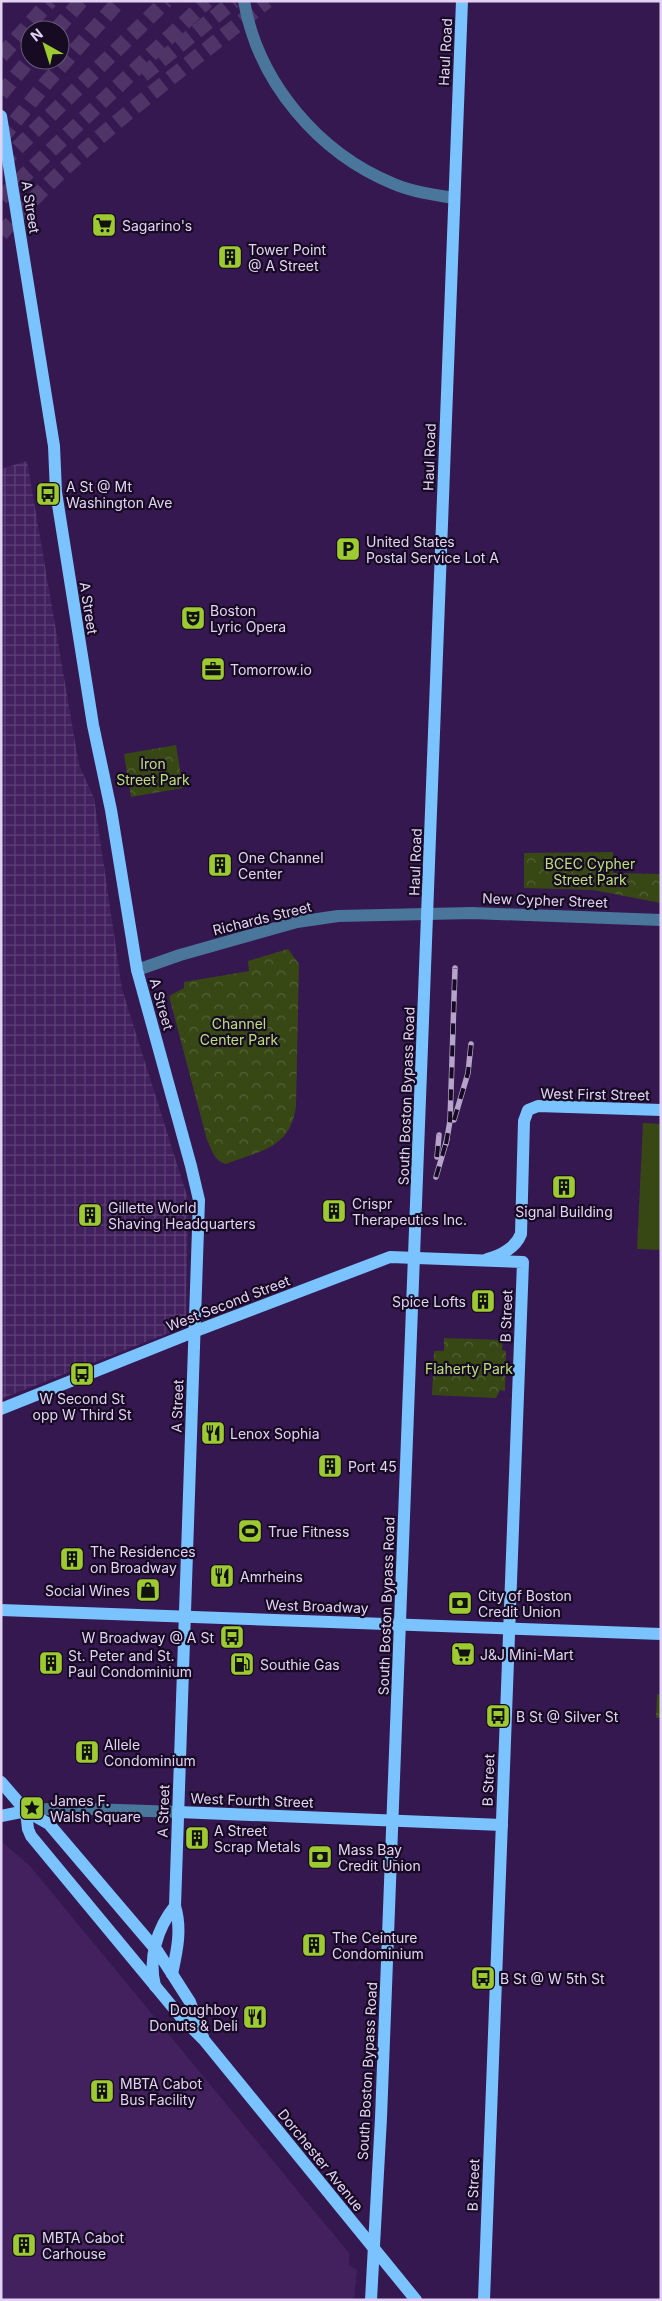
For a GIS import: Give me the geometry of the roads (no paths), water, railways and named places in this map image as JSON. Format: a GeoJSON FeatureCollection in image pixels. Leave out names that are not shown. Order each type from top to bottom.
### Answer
{"type":"FeatureCollection","features":[{"type":"Feature","properties":{"kind":"main road","name":"Haul Road"},"geometry":{"type":"LineString","coordinates":[[428,914],[462,1]]}},
{"type":"Feature","properties":{"kind":"main road","name":"A Street"},"geometry":{"type":"LineString","coordinates":[[1,116],[54,446],[56,492],[91,715],[113,819],[137,970],[197,1192],[199,1230],[195,1310],[196,1331],[184,1616],[175,1906],[178,1934],[172,1974]]}},
{"type":"Feature","properties":{"kind":"main road","name":"South Boston Bypass Road"},"geometry":{"type":"LineString","coordinates":[[371,2300],[381,2118],[428,914]]}},
{"type":"Feature","properties":{"kind":"main road","name":"West First Street"},"geometry":{"type":"LineString","coordinates":[[520,1239],[522,1228],[524,1121],[528,1110],[538,1106],[661,1110]]}},
{"type":"Feature","properties":{"kind":"main road","name":"West Second Street"},"geometry":{"type":"LineString","coordinates":[[472,1260],[500,1254],[520,1239]]}},
{"type":"Feature","properties":{"kind":"main road","name":"West Second Street"},"geometry":{"type":"LineString","coordinates":[[1,1409],[196,1331],[386,1259],[398,1257],[523,1262]]}},
{"type":"Feature","properties":{"kind":"main road","name":"B Street"},"geometry":{"type":"LineString","coordinates":[[484,2300],[523,1262]]}},
{"type":"Feature","properties":{"kind":"main road","name":"West Broadway"},"geometry":{"type":"LineString","coordinates":[[1,1610],[661,1634]]}},
{"type":"Feature","properties":{"kind":"main road","name":"Dorchester Avenue"},"geometry":{"type":"LineString","coordinates":[[1,1782],[26,1811],[49,1824],[154,1948],[192,2006],[204,2040]]}},
{"type":"Feature","properties":{"kind":"main road","name":"West Fourth Street"},"geometry":{"type":"LineString","coordinates":[[1,1816],[26,1811]]}},
{"type":"Feature","properties":{"kind":"main road","name":"Dorchester Avenue"},"geometry":{"type":"LineString","coordinates":[[26,1811],[28,1829],[31,1836],[180,2016],[204,2040],[416,2300]]}},
{"type":"Feature","properties":{"kind":"main road","name":"West Fourth Street"},"geometry":{"type":"LineString","coordinates":[[178,1812],[371,1818],[502,1825]]}},
{"type":"Feature","properties":{"kind":"main road"},"geometry":{"type":"LineString","coordinates":[[155,1986],[152,1969],[154,1948],[162,1926],[175,1906]]}},
{"type":"Feature","properties":{"kind":"street"},"geometry":{"type":"LineString","coordinates":[[244,1],[252,36],[270,74],[299,115],[322,139],[350,160],[381,178],[424,193],[454,198]]}},
{"type":"Feature","properties":{"kind":"street","name":"New Cypher Street"},"geometry":{"type":"LineString","coordinates":[[428,914],[479,913],[661,920]]}},
{"type":"Feature","properties":{"kind":"street","name":"Richards Street"},"geometry":{"type":"LineString","coordinates":[[137,970],[180,955],[297,922],[338,916],[428,914]]}},
{"type":"Feature","properties":{"kind":"street","name":"West Fourth Street"},"geometry":{"type":"LineString","coordinates":[[26,1811],[60,1808],[178,1812]]}},
{"type":"Feature","properties":{"kind":"tunnel"},"geometry":{"type":"LineString","coordinates":[[1,56],[50,1]]}},
{"type":"Feature","properties":{"kind":"tunnel"},"geometry":{"type":"LineString","coordinates":[[65,20],[81,1]]}},
{"type":"Feature","properties":{"kind":"tunnel"},"geometry":{"type":"LineString","coordinates":[[1,139],[46,83],[119,1]]}},
{"type":"Feature","properties":{"kind":"tunnel"},"geometry":{"type":"LineString","coordinates":[[1,164],[166,1]]}},
{"type":"Feature","properties":{"kind":"tunnel"},"geometry":{"type":"LineString","coordinates":[[1,198],[207,1]]}},
{"type":"Feature","properties":{"kind":"tunnel"},"geometry":{"type":"LineString","coordinates":[[143,75],[234,1]]}},
{"type":"Feature","properties":{"kind":"tunnel"},"geometry":{"type":"LineString","coordinates":[[1,234],[31,201],[95,141],[267,1]]}},
{"type":"Feature","properties":{"kind":"tunnel"},"geometry":{"type":"LineString","coordinates":[[1,94],[21,70]]}},
{"type":"Feature","properties":{"kind":"railway"},"geometry":{"type":"LineString","coordinates":[[446,1144],[450,1121],[455,968]]}},
{"type":"Feature","properties":{"kind":"railway"},"geometry":{"type":"LineString","coordinates":[[454,1120],[468,1073],[471,1044]]}},
{"type":"Feature","properties":{"kind":"railway"},"geometry":{"type":"LineString","coordinates":[[437,1157],[439,1135]]}},
{"type":"Feature","properties":{"kind":"railway"},"geometry":{"type":"LineString","coordinates":[[436,1177],[447,1139]]}},
{"type":"Feature","properties":{"kind":"place","name":"Sagarino's"},"geometry":{"type":"Point","coordinates":[104,225]}},
{"type":"Feature","properties":{"kind":"place","name":"Tower Point @ A Street"},"geometry":{"type":"Point","coordinates":[230,257]}},
{"type":"Feature","properties":{"kind":"place","name":"A St @ Mt Washington Ave"},"geometry":{"type":"Point","coordinates":[48,494]}},
{"type":"Feature","properties":{"kind":"place","name":"United States Postal Service Lot A"},"geometry":{"type":"Point","coordinates":[348,549]}},
{"type":"Feature","properties":{"kind":"place","name":"Boston Lyric Opera"},"geometry":{"type":"Point","coordinates":[193,618]}},
{"type":"Feature","properties":{"kind":"place","name":"Tomorrow.io"},"geometry":{"type":"Point","coordinates":[213,669]}},
{"type":"Feature","properties":{"kind":"place","name":"One Channel Center"},"geometry":{"type":"Point","coordinates":[220,865]}},
{"type":"Feature","properties":{"kind":"place","name":"Signal Building"},"geometry":{"type":"Point","coordinates":[564,1187]}},
{"type":"Feature","properties":{"kind":"place","name":"Crispr Therapeutics Inc."},"geometry":{"type":"Point","coordinates":[334,1211]}},
{"type":"Feature","properties":{"kind":"place","name":"Gillette World Shaving Headquarters"},"geometry":{"type":"Point","coordinates":[90,1215]}},
{"type":"Feature","properties":{"kind":"place","name":"Spice Lofts"},"geometry":{"type":"Point","coordinates":[483,1301]}},
{"type":"Feature","properties":{"kind":"place","name":"W Second St opp W Third St"},"geometry":{"type":"Point","coordinates":[82,1374]}},
{"type":"Feature","properties":{"kind":"place","name":"Lenox Sophia"},"geometry":{"type":"Point","coordinates":[213,1433]}},
{"type":"Feature","properties":{"kind":"place","name":"Port 45"},"geometry":{"type":"Point","coordinates":[330,1466]}},
{"type":"Feature","properties":{"kind":"place","name":"True Fitness"},"geometry":{"type":"Point","coordinates":[250,1531]}},
{"type":"Feature","properties":{"kind":"place","name":"The Residences on Broadway"},"geometry":{"type":"Point","coordinates":[72,1559]}},
{"type":"Feature","properties":{"kind":"place","name":"Amrheins"},"geometry":{"type":"Point","coordinates":[222,1576]}},
{"type":"Feature","properties":{"kind":"place","name":"Social Wines"},"geometry":{"type":"Point","coordinates":[148,1590]}},
{"type":"Feature","properties":{"kind":"place","name":"City of Boston Credit Union"},"geometry":{"type":"Point","coordinates":[460,1603]}},
{"type":"Feature","properties":{"kind":"place","name":"W Broadway @ A St"},"geometry":{"type":"Point","coordinates":[232,1637]}},
{"type":"Feature","properties":{"kind":"place","name":"J&J Mini-Mart"},"geometry":{"type":"Point","coordinates":[463,1654]}},
{"type":"Feature","properties":{"kind":"place","name":"St. Peter and St. Paul Condominium"},"geometry":{"type":"Point","coordinates":[51,1663]}},
{"type":"Feature","properties":{"kind":"place","name":"Southie Gas"},"geometry":{"type":"Point","coordinates":[242,1664]}},
{"type":"Feature","properties":{"kind":"place","name":"B St @ Silver St"},"geometry":{"type":"Point","coordinates":[498,1716]}},
{"type":"Feature","properties":{"kind":"place","name":"Allele Condominium"},"geometry":{"type":"Point","coordinates":[87,1752]}},
{"type":"Feature","properties":{"kind":"place","name":"James F. Walsh Square"},"geometry":{"type":"Point","coordinates":[32,1808]}},
{"type":"Feature","properties":{"kind":"place","name":"A Street Scrap Metals"},"geometry":{"type":"Point","coordinates":[197,1838]}},
{"type":"Feature","properties":{"kind":"place","name":"Mass Bay Credit Union"},"geometry":{"type":"Point","coordinates":[320,1857]}},
{"type":"Feature","properties":{"kind":"place","name":"The Ceinture Condominium"},"geometry":{"type":"Point","coordinates":[314,1945]}},
{"type":"Feature","properties":{"kind":"place","name":"B St @ W 5th St"},"geometry":{"type":"Point","coordinates":[483,1978]}},
{"type":"Feature","properties":{"kind":"place","name":"Doughboy Donuts & Deli"},"geometry":{"type":"Point","coordinates":[255,2017]}},
{"type":"Feature","properties":{"kind":"place","name":"MBTA Cabot Bus Facility"},"geometry":{"type":"Point","coordinates":[102,2091]}},
{"type":"Feature","properties":{"kind":"place","name":"MBTA Cabot Carhouse"},"geometry":{"type":"Point","coordinates":[24,2245]}},
{"type":"Feature","properties":{"kind":"park label","name":"Iron Street Park"},"geometry":{"type":"Point","coordinates":[153,772]}},
{"type":"Feature","properties":{"kind":"park label","name":"BCEC Cypher Street Park"},"geometry":{"type":"Point","coordinates":[590,872]}},
{"type":"Feature","properties":{"kind":"park label","name":"Channel Center Park"},"geometry":{"type":"Point","coordinates":[239,1032]}},
{"type":"Feature","properties":{"kind":"park label","name":"Flaherty Park"},"geometry":{"type":"Point","coordinates":[469,1368]}}]}
